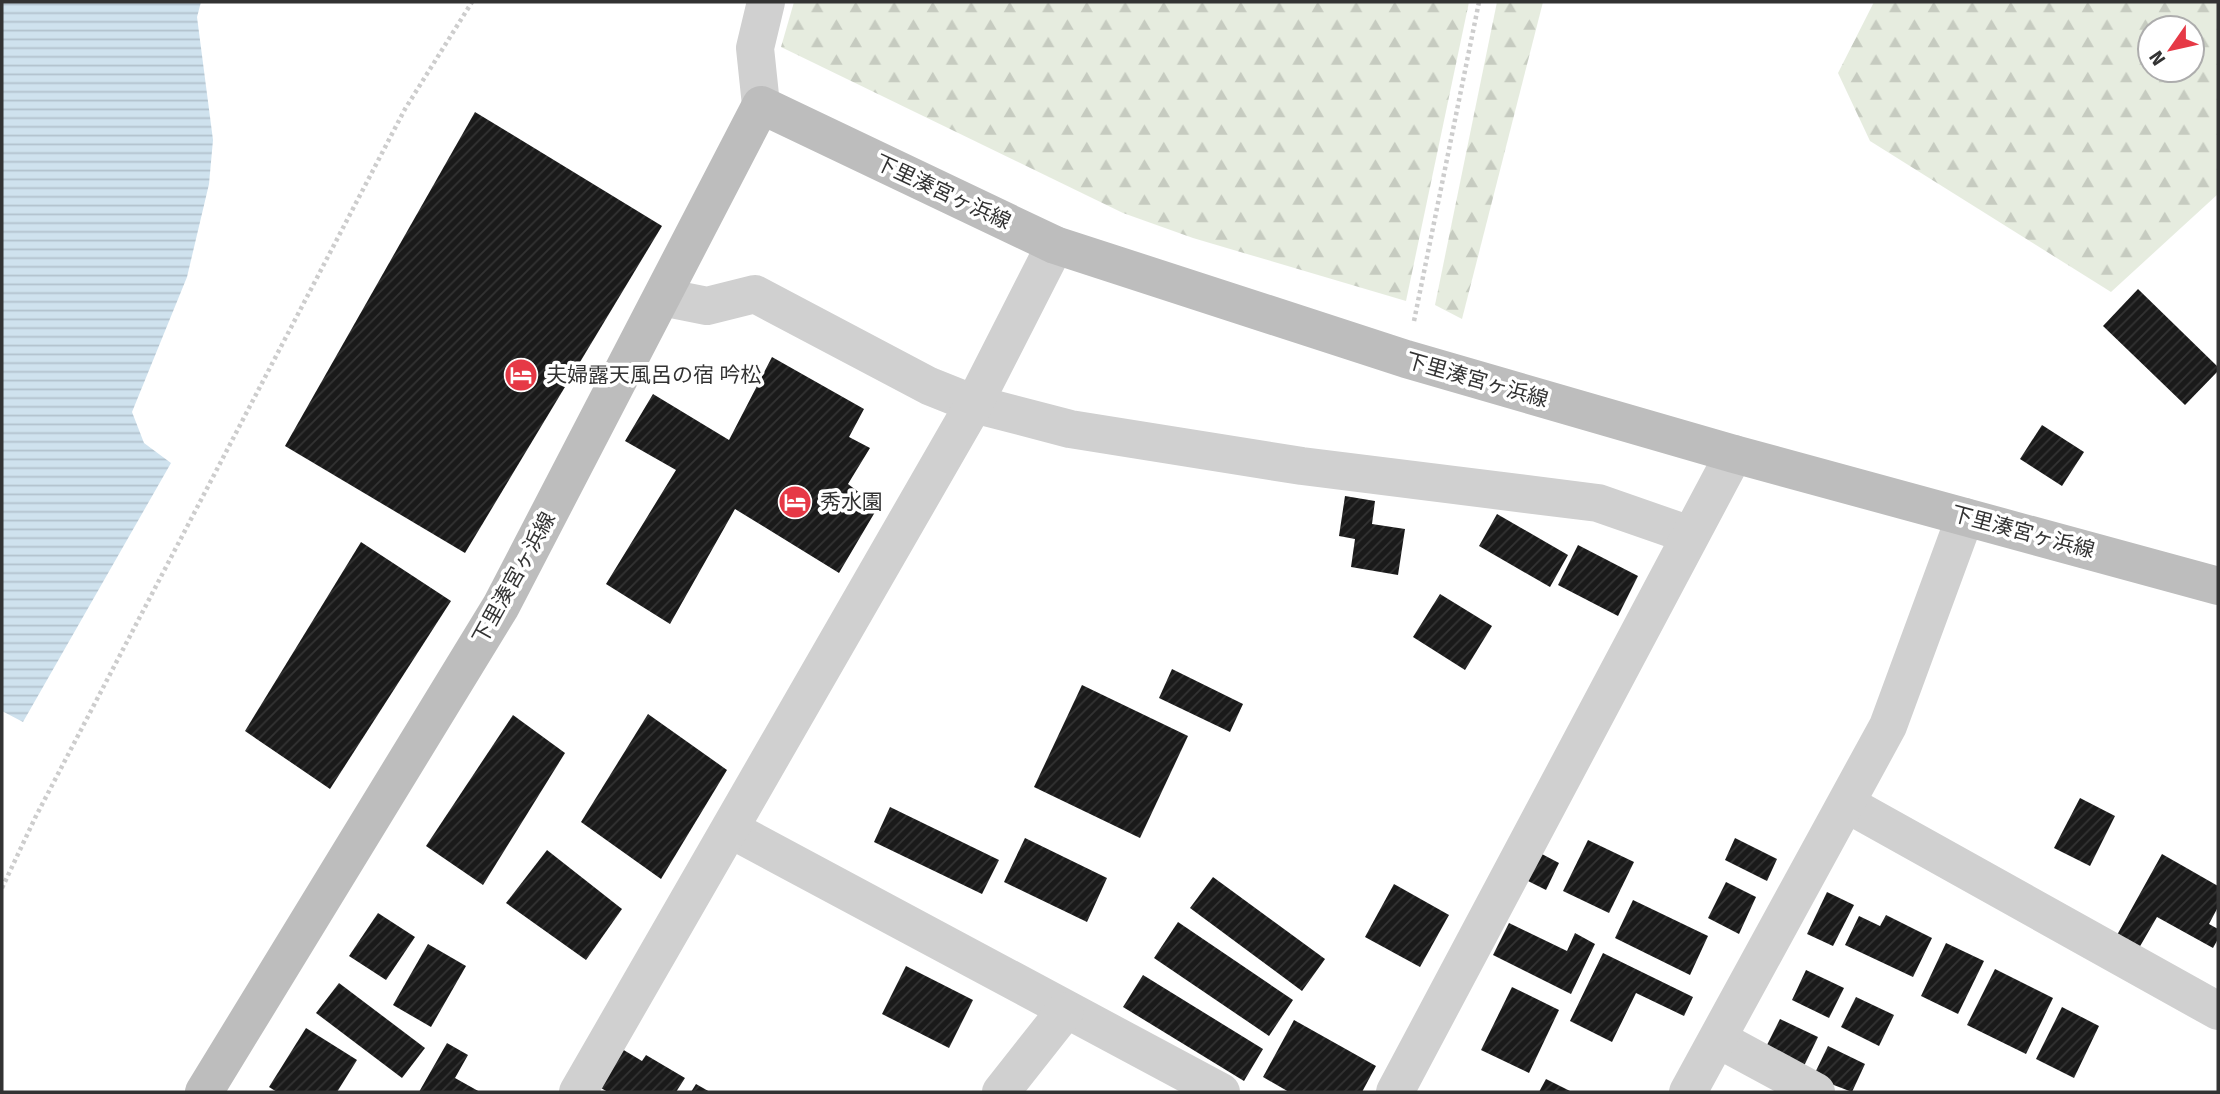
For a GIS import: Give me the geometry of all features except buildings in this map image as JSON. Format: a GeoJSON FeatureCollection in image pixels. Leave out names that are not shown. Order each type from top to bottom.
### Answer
{"type":"FeatureCollection","features":[{"type":"Feature","properties":{"kind":"main road","name":"下里湊宮ヶ浜線"},"geometry":{"type":"LineString","coordinates":[[204,1092],[501,606],[761,105],[1055,245],[1406,359],[1734,454],[2218,586]]}},
{"type":"Feature","properties":{"kind":"street"},"geometry":{"type":"LineString","coordinates":[[761,105],[755,48],[766,2]]}},
{"type":"Feature","properties":{"kind":"street"},"geometry":{"type":"LineString","coordinates":[[578,1092],[732,830],[974,404],[1055,245]]}},
{"type":"Feature","properties":{"kind":"street"},"geometry":{"type":"LineString","coordinates":[[662,297],[707,306],[754,294],[929,386],[974,404],[1083,432],[1302,466],[1598,503],[1690,535]]}},
{"type":"Feature","properties":{"kind":"street"},"geometry":{"type":"LineString","coordinates":[[1395,1092],[1734,454]]}},
{"type":"Feature","properties":{"kind":"street"},"geometry":{"type":"LineString","coordinates":[[1688,1092],[1888,726],[1965,517]]}},
{"type":"Feature","properties":{"kind":"street"},"geometry":{"type":"LineString","coordinates":[[1847,804],[2218,1011]]}},
{"type":"Feature","properties":{"kind":"street"},"geometry":{"type":"LineString","coordinates":[[732,830],[1065,1011],[1221,1092]]}},
{"type":"Feature","properties":{"kind":"street"},"geometry":{"type":"LineString","coordinates":[[1001,1092],[1065,1011]]}},
{"type":"Feature","properties":{"kind":"street"},"geometry":{"type":"LineString","coordinates":[[1718,1039],[1816,1092]]}},
{"type":"Feature","properties":{"kind":"path"},"geometry":{"type":"LineString","coordinates":[[2,888],[35,818],[399,121],[472,2]]}},
{"type":"Feature","properties":{"kind":"path"},"geometry":{"type":"LineString","coordinates":[[1406,359],[1479,2]]}},
{"type":"Feature","properties":{"kind":"green space"},"geometry":{"type":"Polygon","coordinates":[[[794,2],[1469,2],[1406,301],[1193,238],[1123,213],[781,47],[794,2]]]}},
{"type":"Feature","properties":{"kind":"green space"},"geometry":{"type":"Polygon","coordinates":[[[1497,2],[1543,2],[1462,319],[1435,305],[1497,2]]]}},
{"type":"Feature","properties":{"kind":"green space"},"geometry":{"type":"Polygon","coordinates":[[[1874,2],[2218,2],[2218,194],[2111,292],[1870,141],[1838,73],[1874,2]]]}},
{"type":"Feature","properties":{"kind":"water"},"geometry":{"type":"Polygon","coordinates":[[[2,2],[201,2],[197,17],[213,140],[209,184],[187,277],[132,412],[144,443],[171,463],[23,722],[2,711],[2,2]]]}},
{"type":"Feature","properties":{"kind":"place","name":"夫婦露天風呂の宿 吟松"},"geometry":{"type":"Point","coordinates":[521,375]}},
{"type":"Feature","properties":{"kind":"place","name":"秀水園"},"geometry":{"type":"Point","coordinates":[795,502]}}]}
